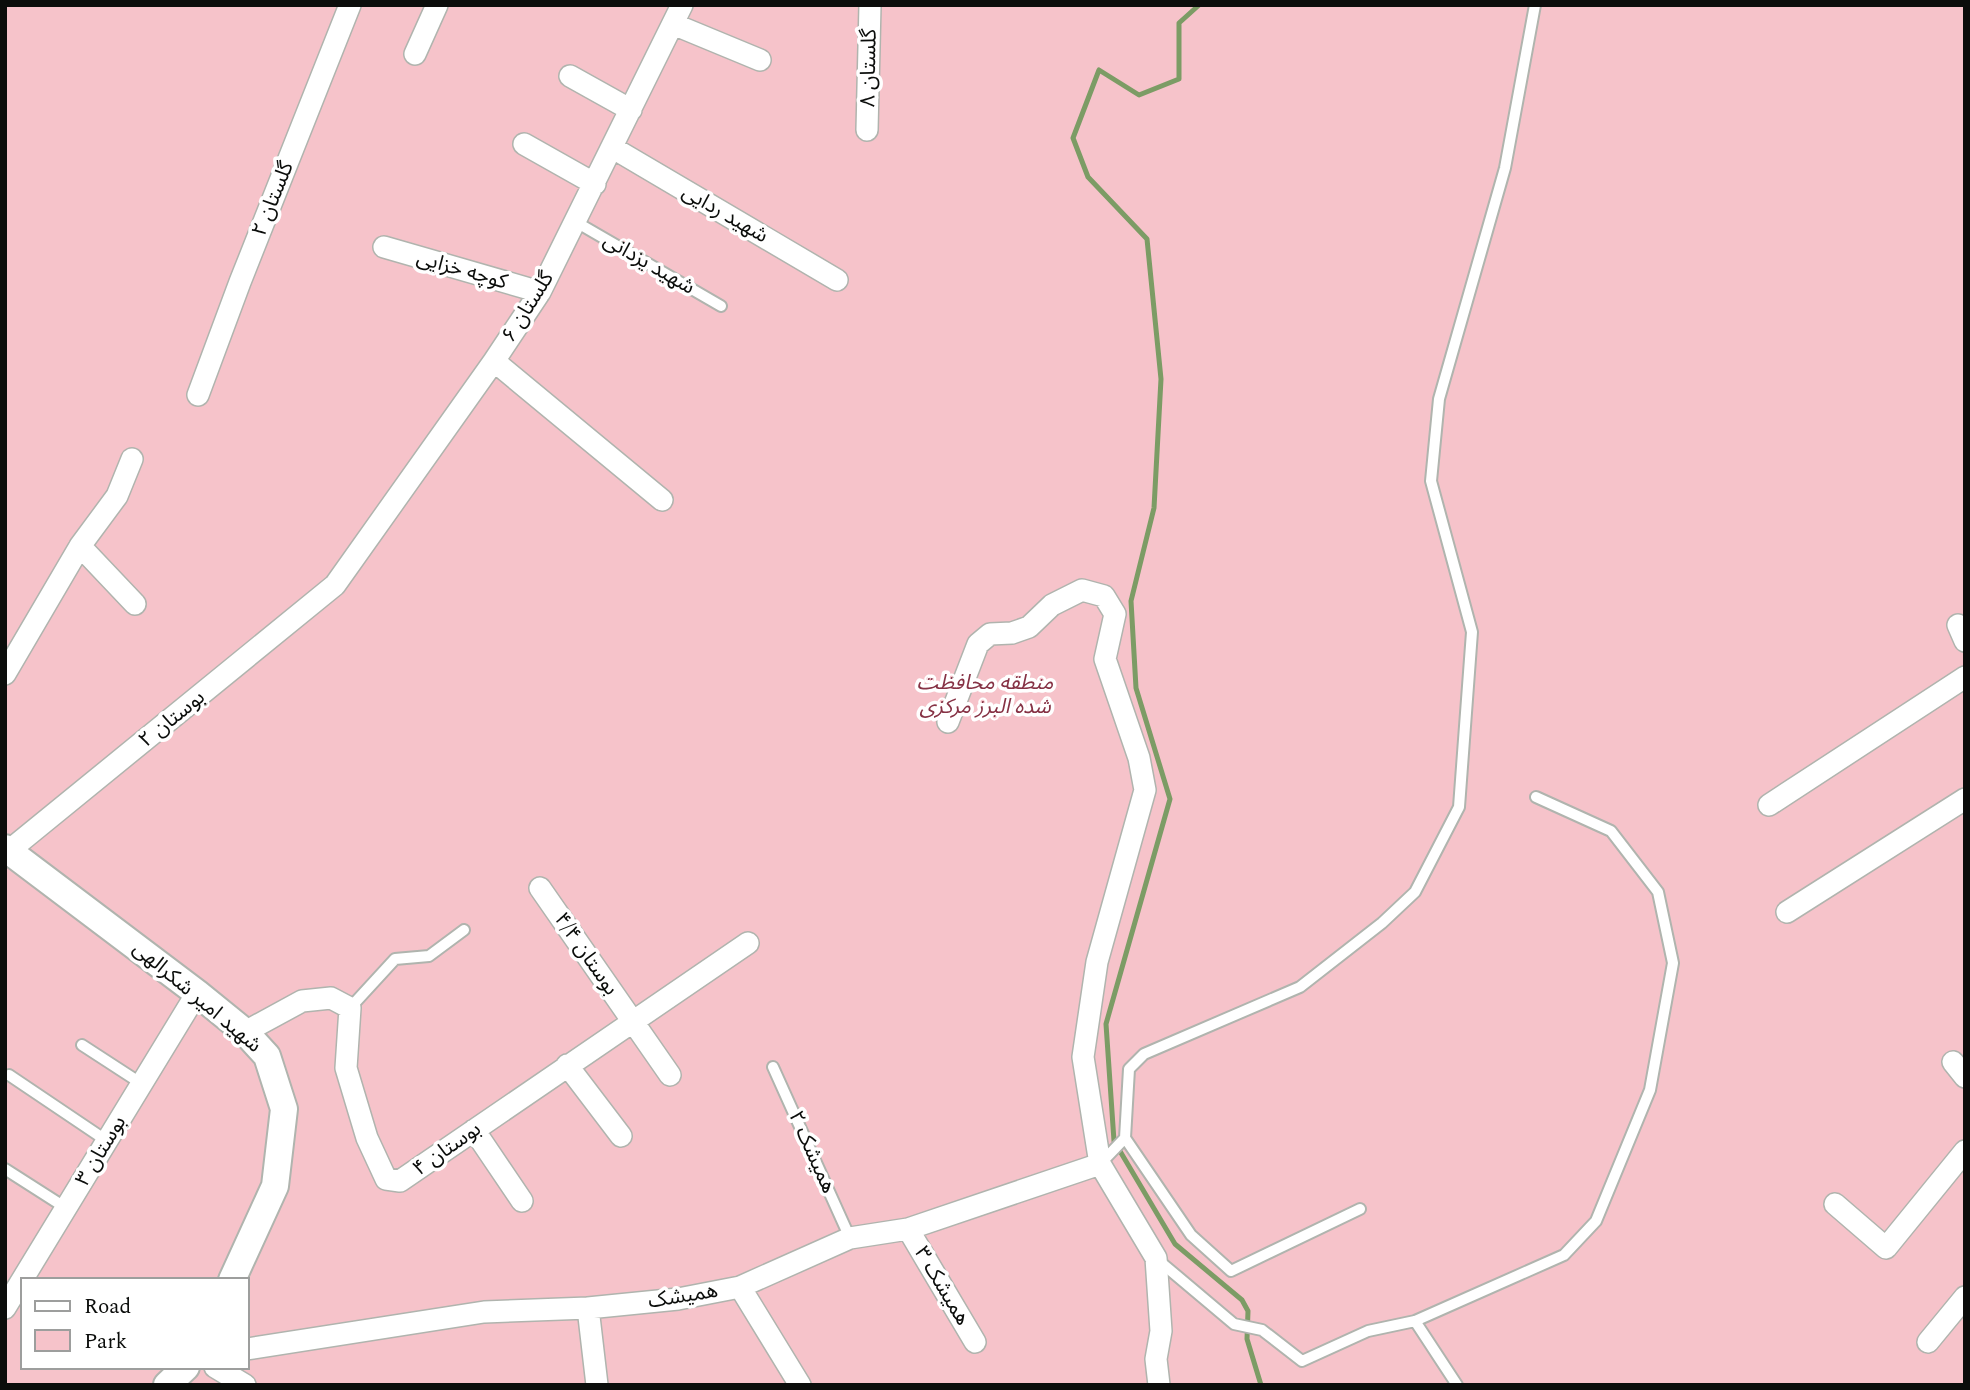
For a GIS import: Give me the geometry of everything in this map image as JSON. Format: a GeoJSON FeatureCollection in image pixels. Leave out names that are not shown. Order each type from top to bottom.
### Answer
{"type":"FeatureCollection","features":[{"type":"Feature","properties":{"kind":"street","name":"گلستان ۲"},"geometry":{"type":"LineString","coordinates":[[198,395],[350,5]]}},
{"type":"Feature","properties":{"kind":"street"},"geometry":{"type":"LineString","coordinates":[[415,54],[437,5]]}},
{"type":"Feature","properties":{"kind":"street","name":"گلستان ۸"},"geometry":{"type":"LineString","coordinates":[[867,130],[870,5]]}},
{"type":"Feature","properties":{"kind":"street"},"geometry":{"type":"LineString","coordinates":[[678,15],[761,60]]}},
{"type":"Feature","properties":{"kind":"street","name":"گلستان ۶"},"geometry":{"type":"LineString","coordinates":[[335,585],[540,292],[678,15]]}},
{"type":"Feature","properties":{"kind":"street"},"geometry":{"type":"LineString","coordinates":[[570,76],[631,110]]}},
{"type":"Feature","properties":{"kind":"street"},"geometry":{"type":"LineString","coordinates":[[524,144],[595,184]]}},
{"type":"Feature","properties":{"kind":"street","name":"شهید ردایی"},"geometry":{"type":"LineString","coordinates":[[613,148],[837,280]]}},
{"type":"Feature","properties":{"kind":"street","name":"کوچه خزایی"},"geometry":{"type":"LineString","coordinates":[[384,247],[540,292]]}},
{"type":"Feature","properties":{"kind":"street"},"geometry":{"type":"LineString","coordinates":[[494,361],[662,499]]}},
{"type":"Feature","properties":{"kind":"street"},"geometry":{"type":"LineString","coordinates":[[5,674],[80,546],[117,496],[132,459]]}},
{"type":"Feature","properties":{"kind":"street"},"geometry":{"type":"LineString","coordinates":[[80,546],[135,604]]}},
{"type":"Feature","properties":{"kind":"street","name":"بوستان ۲"},"geometry":{"type":"LineString","coordinates":[[6,852],[335,585]]}},
{"type":"Feature","properties":{"kind":"street"},"geometry":{"type":"LineString","coordinates":[[948,722],[978,644],[990,634],[1012,633],[1029,627],[1052,605],[1082,590],[1104,596],[1115,614],[1105,659],[1139,758],[1145,790],[1097,961],[1083,1057],[1104,1160],[1156,1258],[1161,1331],[1156,1359],[1159,1385]]}},
{"type":"Feature","properties":{"kind":"street"},"geometry":{"type":"LineString","coordinates":[[1769,805],[1965,677]]}},
{"type":"Feature","properties":{"kind":"street"},"geometry":{"type":"LineString","coordinates":[[1787,912],[1965,799]]}},
{"type":"Feature","properties":{"kind":"street","name":"شهید امیر شکرالهی"},"geometry":{"type":"LineString","coordinates":[[6,852],[80,903],[197,993],[246,1032],[267,1056],[284,1109],[275,1186],[233,1278]]}},
{"type":"Feature","properties":{"kind":"street","name":"بوستان ۴/۴"},"geometry":{"type":"LineString","coordinates":[[540,888],[670,1075]]}},
{"type":"Feature","properties":{"kind":"street","name":"بوستان ۴"},"geometry":{"type":"LineString","coordinates":[[350,1008],[345,1068],[367,1138],[386,1179],[400,1181],[748,943]]}},
{"type":"Feature","properties":{"kind":"street","name":"بوستان ۳"},"geometry":{"type":"LineString","coordinates":[[23,1278],[197,993]]}},
{"type":"Feature","properties":{"kind":"street"},"geometry":{"type":"LineString","coordinates":[[246,1032],[302,1001],[331,998],[350,1008]]}},
{"type":"Feature","properties":{"kind":"street"},"geometry":{"type":"LineString","coordinates":[[567,1065],[621,1136]]}},
{"type":"Feature","properties":{"kind":"street"},"geometry":{"type":"LineString","coordinates":[[474,1130],[522,1201]]}},
{"type":"Feature","properties":{"kind":"street"},"geometry":{"type":"LineString","coordinates":[[1835,1204],[1886,1248],[1965,1151]]}},
{"type":"Feature","properties":{"kind":"street","name":"همیشک"},"geometry":{"type":"LineString","coordinates":[[248,1349],[484,1312],[588,1308],[678,1299],[740,1287],[850,1238],[908,1229],[1104,1160]]}},
{"type":"Feature","properties":{"kind":"street","name":"همیشک ۳"},"geometry":{"type":"LineString","coordinates":[[908,1229],[975,1342]]}},
{"type":"Feature","properties":{"kind":"street","name":"بوستان ۳"},"geometry":{"type":"LineString","coordinates":[[5,1308],[21,1282]]}},
{"type":"Feature","properties":{"kind":"street"},"geometry":{"type":"LineString","coordinates":[[740,1287],[800,1385]]}},
{"type":"Feature","properties":{"kind":"street"},"geometry":{"type":"LineString","coordinates":[[1928,1342],[1965,1297]]}},
{"type":"Feature","properties":{"kind":"street"},"geometry":{"type":"LineString","coordinates":[[588,1308],[597,1385]]}},
{"type":"Feature","properties":{"kind":"street"},"geometry":{"type":"LineString","coordinates":[[167,1385],[184,1369]]}},
{"type":"Feature","properties":{"kind":"street"},"geometry":{"type":"LineString","coordinates":[[218,1369],[245,1385]]}},
{"type":"Feature","properties":{"kind":"lane"},"geometry":{"type":"LineString","coordinates":[[1360,1209],[1231,1270],[1191,1235],[1125,1138],[1129,1069],[1144,1054],[1300,986],[1382,923],[1415,892],[1459,807],[1472,632],[1431,481],[1432,467],[1439,399],[1505,169],[1535,5]]}},
{"type":"Feature","properties":{"kind":"lane","name":"شهید یزدانی"},"geometry":{"type":"LineString","coordinates":[[576,222],[722,306]]}},
{"type":"Feature","properties":{"kind":"lane"},"geometry":{"type":"LineString","coordinates":[[1156,1258],[1234,1324],[1262,1330],[1302,1361],[1368,1331],[1415,1321],[1564,1255],[1596,1221],[1650,1090],[1673,963],[1658,892],[1611,831],[1536,797]]}},
{"type":"Feature","properties":{"kind":"lane"},"geometry":{"type":"LineString","coordinates":[[350,1008],[396,959],[429,956],[464,930]]}},
{"type":"Feature","properties":{"kind":"lane"},"geometry":{"type":"LineString","coordinates":[[82,1045],[142,1084]]}},
{"type":"Feature","properties":{"kind":"lane","name":"همیشک ۲"},"geometry":{"type":"LineString","coordinates":[[773,1067],[850,1238]]}},
{"type":"Feature","properties":{"kind":"lane"},"geometry":{"type":"LineString","coordinates":[[9,1075],[107,1141]]}},
{"type":"Feature","properties":{"kind":"lane"},"geometry":{"type":"LineString","coordinates":[[1104,1160],[1125,1138]]}},
{"type":"Feature","properties":{"kind":"lane"},"geometry":{"type":"LineString","coordinates":[[5,1169],[66,1208]]}},
{"type":"Feature","properties":{"kind":"lane"},"geometry":{"type":"LineString","coordinates":[[1415,1321],[1457,1385]]}},
{"type":"Feature","properties":{"kind":"green space","name":"منطقه محافظت شده البرز مرکزی"},"geometry":{"type":"Polygon","coordinates":[[[5,5],[1965,5],[1965,1385],[5,1385],[5,5]]]}},
{"type":"Feature","properties":{"kind":"waterway"},"geometry":{"type":"LineString","coordinates":[[1199,5],[1179,23],[1179,79],[1139,95],[1099,70],[1073,138],[1088,177],[1147,239],[1161,379],[1154,508],[1131,601],[1136,688],[1170,799],[1106,1024],[1114,1141],[1175,1244],[1242,1300],[1248,1311],[1247,1339],[1261,1385]]}}]}
